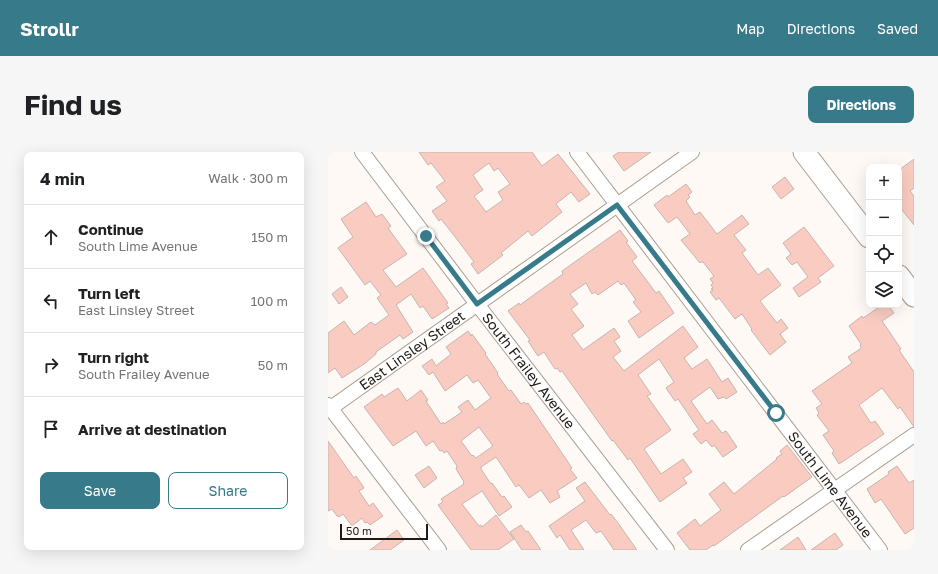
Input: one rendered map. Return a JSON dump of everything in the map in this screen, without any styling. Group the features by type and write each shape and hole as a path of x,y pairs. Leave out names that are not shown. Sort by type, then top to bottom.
{"main road":[{"path":"804,152 868,236"},
{"path":"902,280 914,296"}],"street":[{"name":"South Frailey Avenue","path":"362,152 667,550"},
{"name":"South Lime Avenue","path":"577,152 880,550"},
{"name":"East Linsley Street","path":"329,408 692,152"},
{"path":"329,408 439,550"},
{"path":"748,550 914,436"}],"building":[{"path":"419,152 532,152 542,166 558,154 590,194 579,202 571,192 556,204 562,212 532,236 528,231 501,253 503,255 478,274 471,264 474,262 441,219 439,221 432,211 447,201 436,187 445,181 431,163 428,165","holes":["489,163 494,171 498,168 510,184 498,192 503,200 486,212 474,196 483,190 473,175"]},
{"path":"619,152 651,152 624,171 613,156"},
{"path":"914,159 914,188 910,191 914,196 914,225 902,210 902,168"},
{"path":"785,177 794,189 781,199 772,187"},
{"path":"686,184 692,192 688,195 690,197 686,201 695,215 700,212 717,234 742,215 749,224 734,235 746,250 742,253 758,275 768,268 781,285 760,301 777,323 781,319 788,328 780,334 786,342 770,355 751,330 752,329 742,314 735,319 719,298 716,300 710,292 713,290 711,289 713,288 711,285 713,283 710,279 714,276 703,262 700,263 681,240 690,234 677,217 668,223 654,205 667,195 668,197"},
{"path":"366,202 376,217 382,214 391,226 388,228 407,254 383,270 396,287 423,268 448,303 446,304 449,308 432,319 423,306 420,308 411,294 396,305 413,332 403,339 400,335 376,352 376,354 364,364 342,378 335,368 328,373 328,333 344,321 354,335 371,322 375,325 389,315 377,298 381,295 370,281 365,285 338,248 353,237 341,219"},
{"path":"804,227 834,266 818,278 821,282 799,297 793,288 808,277 797,262 792,265 786,258 791,254 783,243"},
{"path":"620,230 628,241 626,242 637,257 632,261 656,293 659,291 674,313 639,338 628,321 641,312 633,302 636,300 624,283 621,285 618,281 598,295 595,292 592,294 586,283 570,294 578,304 571,309 584,326 572,335 583,350 614,328 620,337 614,341 621,351 613,357 624,371 683,326 698,347 684,358 692,369 707,359 722,382 728,378 737,392 726,399 724,397 718,399 710,387 691,401 707,424 712,420 722,433 726,431 737,447 723,457 714,445 712,447 706,440 701,444 693,434 699,430 678,399 675,401 666,388 674,382 659,359 638,375 651,394 647,396 671,430 644,449 661,474 683,459 692,472 683,478 687,483 660,502 630,458 628,460 613,440 612,441 562,371 560,372 557,368 555,369 544,352 538,356 528,341 530,340 508,311 519,303 520,305 563,274 562,271"},
{"path":"341,287 348,297 339,304 332,294"},
{"path":"878,308 890,308 894,313 882,321 901,349 899,350 914,372 914,427 900,407 898,409 882,388 859,405 871,423 875,421 884,434 839,464 832,453 834,451 823,435 829,431 817,415 819,413 816,408 822,404 812,391 852,363 848,357 860,349 861,344 849,326 862,316 863,318"},
{"path":"468,331 471,336 472,334 486,353 485,354 498,373 497,374 509,391 511,390 521,404 524,402 526,404 528,403 572,468 570,469 577,478 557,491 560,497 550,503 541,490 529,498 519,485 516,487 496,457 481,467 491,484 492,483 502,497 504,496 512,507 499,516 482,491 462,504 479,526 481,525 482,527 496,515 514,539 498,550 471,550 438,505 443,502 441,499 464,484 456,469 457,466 447,451 444,453 442,450 440,451 433,441 426,446 416,431 393,446 364,407 382,394 384,397 398,388 407,401 421,390 428,400 426,401 441,424 443,422 444,424 462,412 458,407 468,400 475,410 491,398 478,380 473,383 467,375 445,391 433,372 429,375 422,366 432,359 436,366 451,354 446,347","holes":["479,427 493,446 476,458 473,455 472,456 461,441"]},
{"path":"328,441 354,478 356,476 364,488 359,491 369,506 373,503 383,516 370,525 367,522 365,523 362,518 352,526 343,514 339,517 332,509 328,511"},
{"path":"787,445 812,477 714,546 713,545 706,550 690,550 677,533 695,519 700,526 721,510 709,494 724,482 734,494 777,459 776,458 782,454 780,451"},
{"path":"429,466 437,478 424,488 415,475"},
{"path":"897,466 909,483 914,480 914,528 905,534 881,499 875,503 867,489 889,474 888,472"},
{"path":"585,482 610,515 611,514 618,523 637,550 614,550 601,531 596,533 586,520 571,530 584,550 570,550 560,535 557,538 549,526 585,501 576,488"},
{"path":"521,525 526,532 528,531 541,550 522,550 510,532"},
{"path":"397,530 404,540 390,550 370,550"},
{"path":"835,533 843,545 836,550 811,550"},
{"path":"798,537 806,550 780,550"}],"route":[{"path":"426,236 477,304 617,205 776,413"}]}
